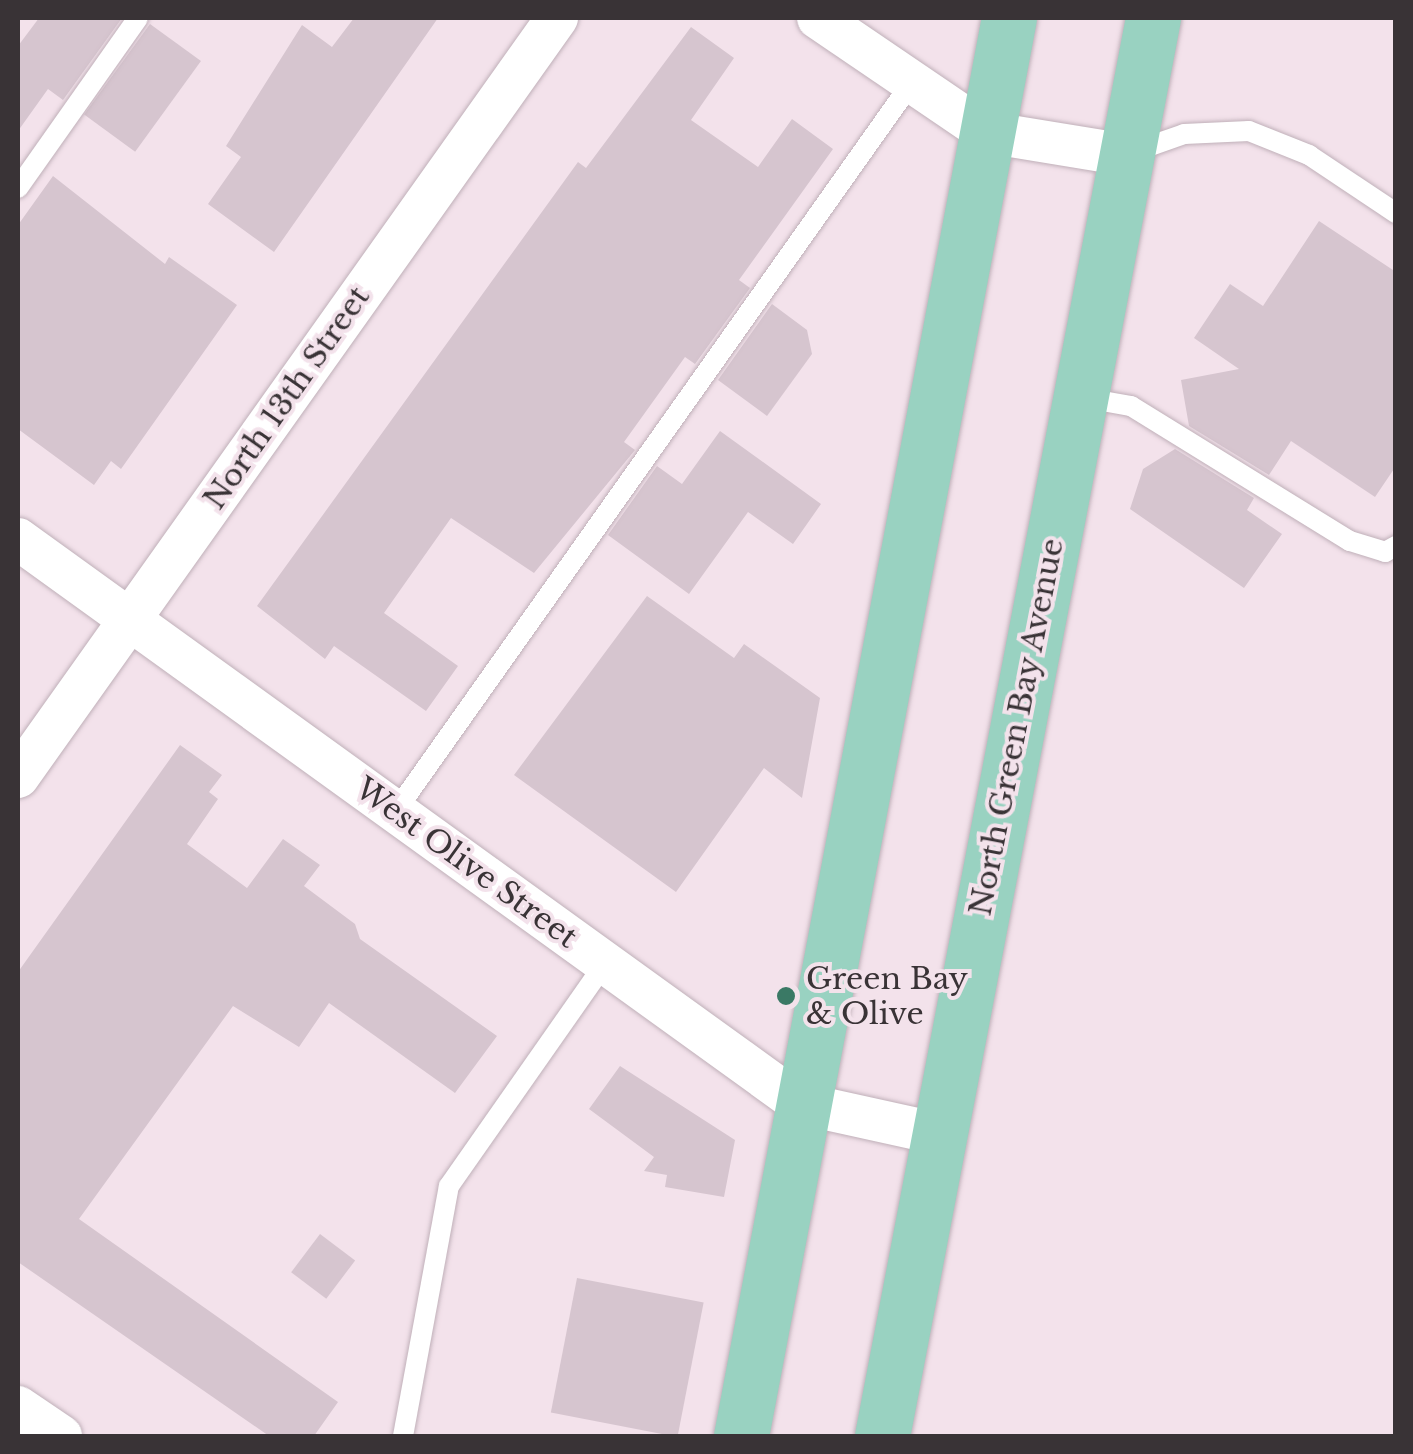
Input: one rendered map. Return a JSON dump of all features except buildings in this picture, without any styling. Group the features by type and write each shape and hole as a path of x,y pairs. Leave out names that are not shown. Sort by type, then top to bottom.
{"main road":[{"path":"740,1436 799,1103 1010,18"},
{"name":"North Green Bay Avenue","path":"882,1436 1153,18"}],"street":[{"name":"North 13th Street","path":"18,778 557,18"},
{"path":"818,18 986,132 1126,155"},
{"name":"West Olive Street","path":"18,539 799,1103 940,1134"},
{"path":"18,1407 61,1436"}],"lane":[{"path":"18,188 138,18"},
{"path":"395,812 912,82"},
{"path":"1126,155 1184,134 1250,131 1310,155 1396,213"},
{"path":"1080,397 1131,406 1350,541 1385,552 1396,546"},
{"path":"403,1436 449,1186 604,963"}],"place":[{"name":"Green Bay & Olive","path":"786,996"}]}
